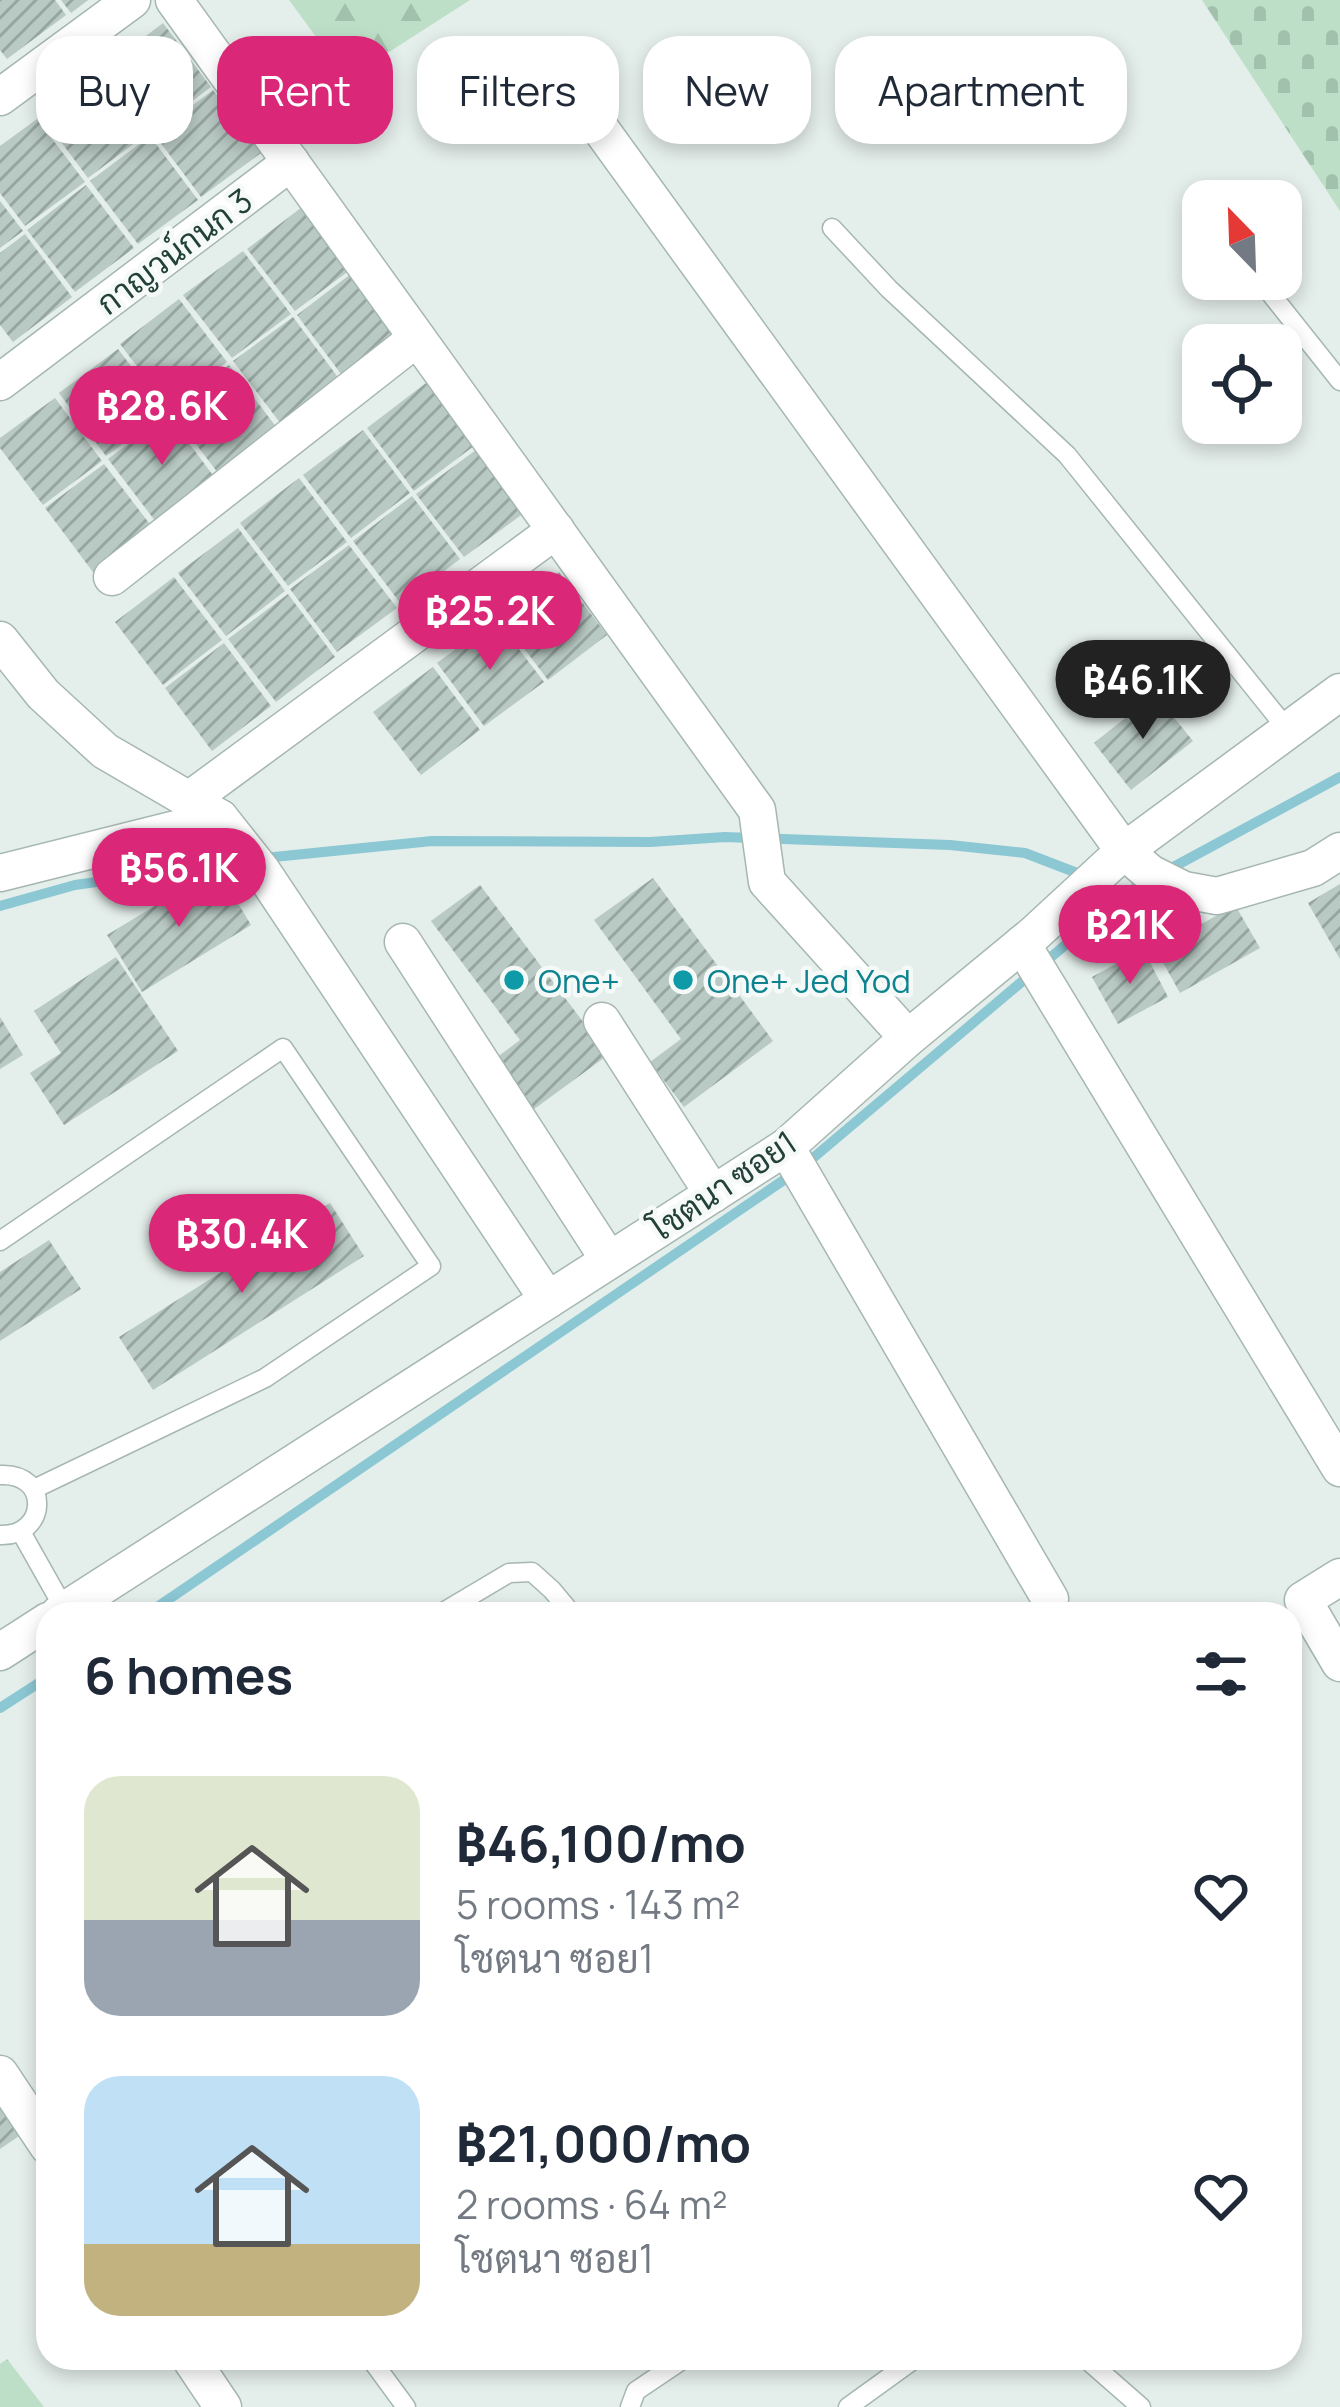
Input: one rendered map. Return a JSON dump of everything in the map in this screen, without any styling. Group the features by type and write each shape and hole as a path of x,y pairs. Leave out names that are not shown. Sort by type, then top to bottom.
{"street":[{"path":"0,97 132,0"},
{"path":"173,0 757,809 767,882 908,1038"},
{"path":"611,144 1124,851 1184,890 1217,896 1313,868 1340,851"},
{"name":"กาญวน์กนก 3","path":"0,382 291,162"},
{"path":"112,577 418,338"},
{"path":"0,873 205,809 556,530"},
{"path":"0,640 43,694 105,752 205,809 262,871 548,1300"},
{"name":"โชตนา ซอย1","path":"77,1602 786,1147 1124,851 1340,692"},
{"path":"403,942 609,1260"},
{"path":"1022,944 1340,1468"},
{"path":"602,1021 713,1193"},
{"path":"786,1147 1050,1599"},
{"path":"1340,1577 1303,1600 1340,1663"},
{"name":"โชตนา ซอย1","path":"0,1652 36,1629"},
{"path":"0,2074 36,2128"},
{"path":"198,2370 223,2407"}],"lane":[{"path":"832,228 889,289 1067,455 1287,729"},
{"path":"1276,300 1340,381"},
{"path":"0,1241 283,1048 431,1266 265,1378 34,1489"},
{"path":"0,1474 19,1476 34,1489 37,1511 21,1532 0,1535"},
{"path":"21,1532 51,1602"},
{"path":"460,1602 509,1573 532,1573 562,1602"},
{"path":"379,2370 406,2407"},
{"path":"630,2407 636,2391 667,2370"},
{"path":"848,2407 899,2370"},
{"path":"1099,2370 1141,2407"}],"green space":[{"path":"289,0 470,0 393,49 393,36 315,36"},
{"path":"1202,0 1340,0 1340,211"},
{"path":"7,2359 44,2407 0,2407 0,2364"}],"building":[{"path":"0,0 55,0 66,15 7,59 0,50"},
{"path":"61,0 88,0 71,13"},
{"path":"163,23 173,36 146,36"},
{"path":"193,63 211,87 193,100"},
{"path":"213,90 217,95 217,144 254,144 261,153 201,197 161,144 193,144 193,105"},
{"path":"36,120 36,144 56,144 85,182 25,226 0,193 0,146"},
{"path":"63,144 133,144 88,178"},
{"path":"139,144 156,144 198,200 138,244 90,181"},
{"path":"86,185 134,248 75,292 27,230"},
{"path":"0,201 23,231 0,248"},
{"path":"306,204 354,267 295,311 247,249"},
{"path":"25,234 72,297 13,342 0,325 0,253"},
{"path":"243,251 291,314 232,358 183,295"},
{"path":"356,270 404,333 344,378 297,315"},
{"path":"179,299 227,362 168,407 120,344"},
{"path":"293,317 340,380 281,424 233,361"},
{"path":"118,349 166,412 106,456 59,393"},
{"path":"229,365 277,428 218,473 170,410"},
{"path":"426,383 474,446 414,491 367,428"},
{"path":"55,398 102,461 43,505 0,448 0,438"},
{"path":"168,415 215,478 156,522 108,459"},
{"path":"363,430 410,493 351,538 303,475"},
{"path":"476,450 524,513 464,557 416,494"},
{"path":"104,464 152,527 93,572 45,508"},
{"path":"299,478 347,542 288,586 240,523"},
{"path":"412,496 460,559 401,604 353,541"},
{"path":"238,528 285,591 226,636 178,573"},
{"path":"349,545 397,608 337,652 290,589"},
{"path":"559,572 607,635 548,680 500,617"},
{"path":"174,577 222,640 163,685 115,622"},
{"path":"288,594 335,657 276,702 228,639"},
{"path":"496,619 544,682 484,726 437,663"},
{"path":"224,643 271,706 212,751 165,688"},
{"path":"433,667 480,730 421,775 373,712"},
{"path":"1155,694 1193,741 1131,790 1094,743"},
{"path":"217,868 251,925 142,992 107,935"},
{"name":"One+ Jed Yod","path":"653,878 773,1041 684,1107 650,1062 681,1039 594,920"},
{"path":"1340,884 1340,959 1308,903"},
{"name":"One+","path":"480,885 608,1055 526,1115 488,1064 520,1040 431,921"},
{"path":"1235,905 1260,948 1180,993 1156,950"},
{"path":"1143,949 1168,997 1118,1024 1092,977"},
{"path":"116,957 178,1051 64,1125 30,1073 61,1053 34,1011"},
{"path":"0,1017 23,1055 0,1069"},
{"path":"330,1203 364,1256 153,1390 119,1337"},
{"path":"49,1240 81,1289 0,1341 0,1272"},
{"path":"0,2102 22,2134 0,2149"}],"waterway":[{"path":"1166,871 1340,777"},
{"path":"264,858 432,841 650,842 725,837 950,845 1025,853 1085,876"},
{"path":"0,906 75,885 245,861"},
{"path":"165,1602 800,1169 1128,892 1150,880"},
{"path":"0,1708 36,1685"}],"place":[{"name":"One+","path":"514,980"},
{"name":"One+ Jed Yod","path":"683,980"}]}
